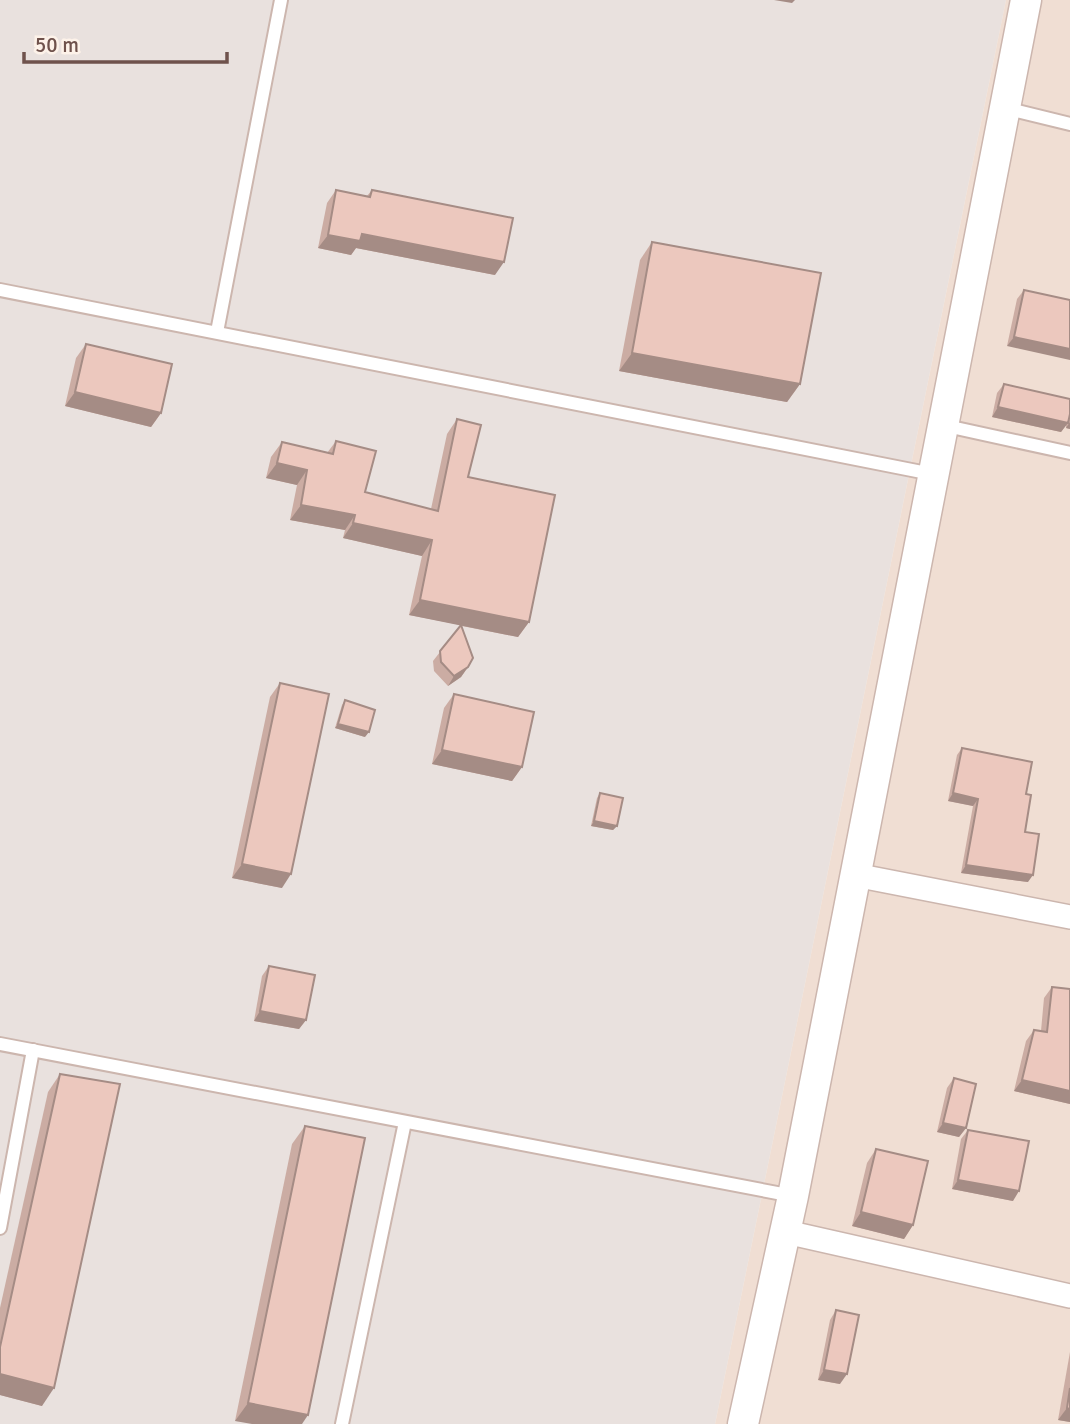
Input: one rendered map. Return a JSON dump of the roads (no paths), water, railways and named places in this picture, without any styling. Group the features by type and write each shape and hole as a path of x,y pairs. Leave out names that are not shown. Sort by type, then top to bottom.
{"street":[{"path":"743,1424 786,1232 1026,0"},
{"path":"855,875 1070,917"},
{"path":"786,1232 1070,1296"}],"lane":[{"path":"216,332 281,0"},
{"path":"1005,108 1070,124"},
{"path":"0,290 932,474"},
{"path":"942,425 1070,453"},
{"path":"0,1044 793,1196"},
{"path":"0,1228 33,1050"},
{"path":"342,1424 405,1122"}]}
